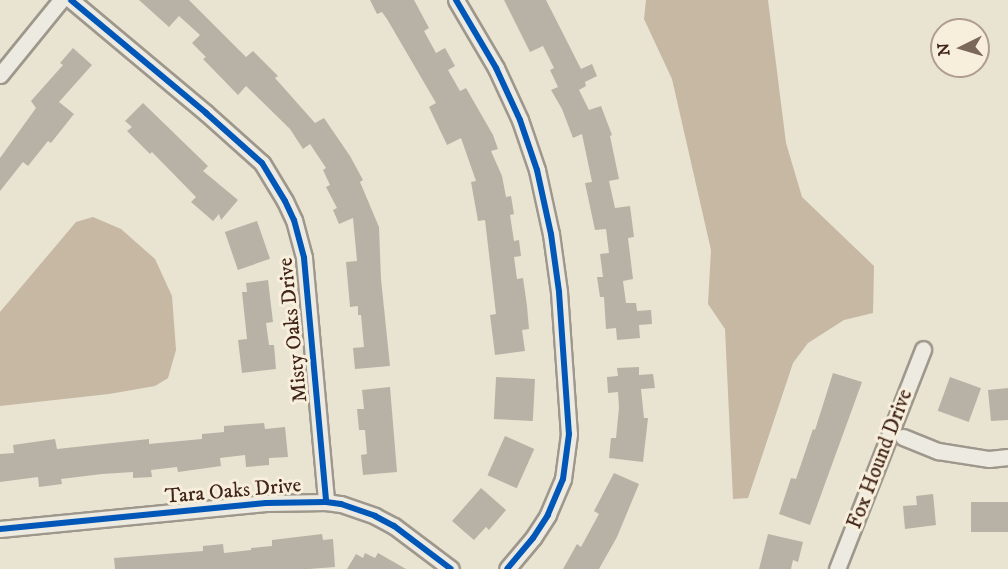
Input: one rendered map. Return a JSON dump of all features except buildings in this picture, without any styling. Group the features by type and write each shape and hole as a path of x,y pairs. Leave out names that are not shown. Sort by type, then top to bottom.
{"street":[{"path":"0,75 61,0"},
{"name":"Misty Oaks Drive","path":"71,0 206,112 262,163 285,201 294,220 304,258 326,502"},
{"path":"456,0 496,68 520,120 537,170 551,234 561,325 569,434 562,479 548,514 533,538 507,569"},
{"name":"Fox Hound Drive","path":"837,569 923,349"},
{"path":"903,437 938,451 989,459 1008,457"},
{"name":"Tara Oaks Drive","path":"0,529 266,503 326,502 341,504 375,516 394,526 451,569"}],"shaded area":[{"path":"646,0 768,0 786,143 802,197 874,266 873,313 844,320 808,343 793,363 748,498 733,499 725,329 708,304 711,250 672,79 644,19"},
{"path":"93,217 121,229 155,259 172,296 176,350 168,378 155,386 109,394 0,406 0,312 76,222"}],"cycle path":[{"path":"71,0 262,163 285,201 294,220 304,258 326,502"},
{"path":"456,0 496,68 520,120 537,170 551,234 559,292 569,434 563,479 548,515 533,538 507,569"},
{"path":"0,529 266,503 326,502 341,504 375,516 394,526 451,569"}]}
